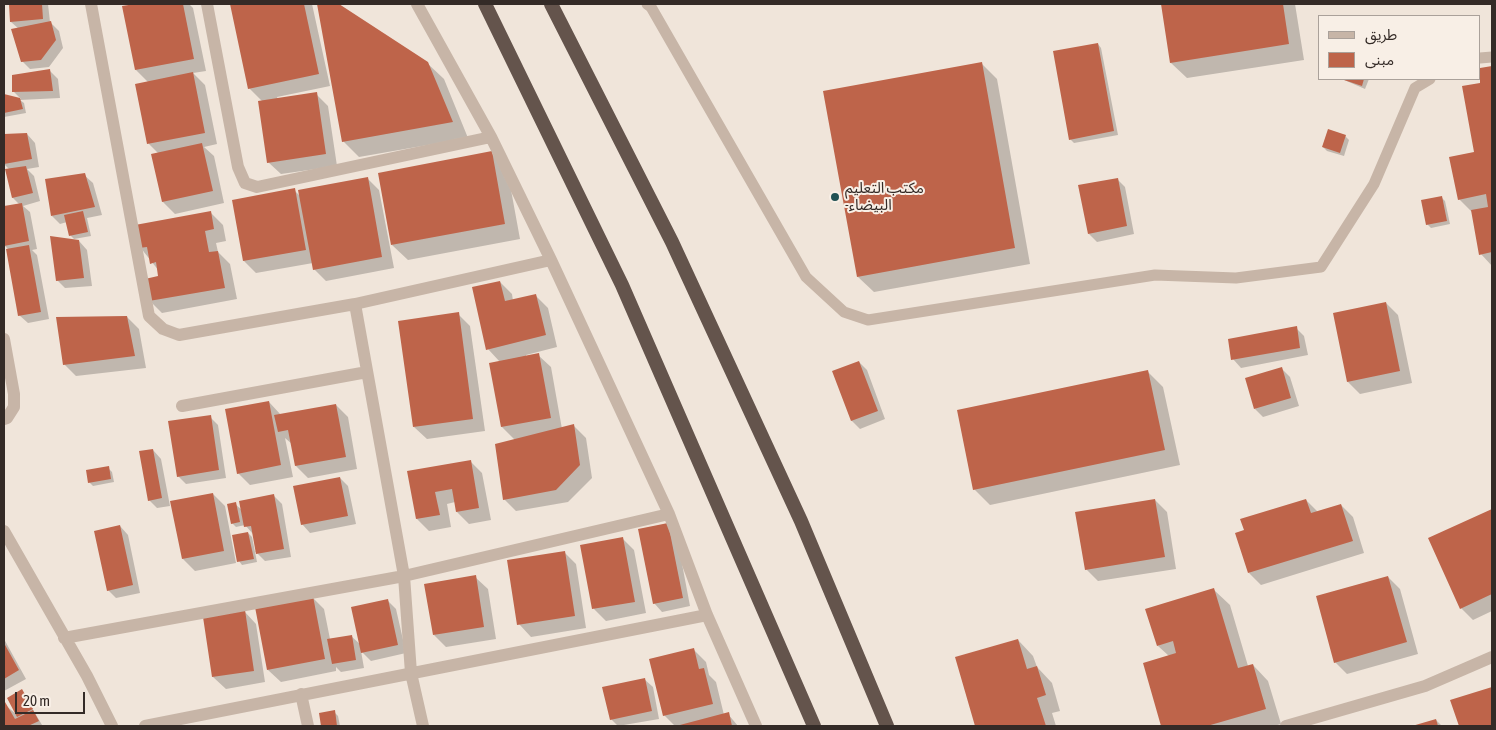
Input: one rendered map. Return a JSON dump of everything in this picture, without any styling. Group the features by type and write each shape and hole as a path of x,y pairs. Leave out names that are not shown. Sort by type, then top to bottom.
{"highway":[{"path":"485,4 622,285 814,726"},
{"path":"551,4 672,242 801,521 887,726"}],"street":[{"path":"91,4 149,316 163,329 178,335 355,304 551,260"},
{"path":"206,4 238,167 245,183 256,187 491,137"},
{"path":"417,4 491,137 551,260 668,514 708,615 756,726"},
{"path":"355,304 404,576 411,673 423,726"},
{"path":"4,339 14,394 14,407 4,419"},
{"path":"182,406 367,372"},
{"path":"64,638 404,576 668,514"},
{"path":"4,531 112,726"},
{"path":"145,726 708,615"},
{"path":"1286,726 1425,686 1492,657"},
{"path":"302,694 308,726"}],"lane":[{"path":"647,4 656,15 806,277 844,312 868,320 1155,275 1236,278 1321,267 1374,184 1415,88 1428,80"}],"building":[{"path":"9,4 42,4 43,19 10,22"},
{"path":"135,4 183,4 194,59 135,70 122,6"},
{"path":"230,4 304,4 319,74 248,89"},
{"path":"317,4 339,4 428,62 453,122 342,142"},
{"path":"1161,4 1283,4 1289,44 1170,63"},
{"path":"51,21 56,40 41,60 21,62 11,29"},
{"path":"1098,43 1114,131 1069,140 1053,51"},
{"path":"982,62 1015,248 857,277 823,91"},
{"path":"1492,66 1492,252 1479,255 1471,210 1488,207 1486,194 1458,200 1449,157 1474,152 1462,86 1480,83 1481,68"},
{"path":"50,69 53,91 12,92 12,75"},
{"path":"193,72 205,133 147,144 135,84"},
{"path":"1344,80 1364,80 1362,86"},
{"path":"317,92 326,154 267,163 258,101"},
{"path":"4,94 20,98 23,109 4,113"},
{"path":"1328,129 1346,135 1340,153 1322,147"},
{"path":"27,133 32,159 4,164 4,134"},
{"path":"202,143 213,191 162,202 151,154"},
{"path":"492,151 505,224 391,245 378,173"},
{"path":"26,166 33,193 12,198 5,169"},
{"path":"85,173 95,207 51,216 45,179"},
{"path":"368,177 382,257 313,270 298,190"},
{"path":"1118,178 1127,226 1088,234 1078,185"},
{"path":"295,188 306,250 243,261 232,200"},
{"path":"1442,196 1447,221 1426,225 1421,200"},
{"path":"22,203 29,241 4,246 4,206"},
{"path":"83,211 88,232 69,236 64,215"},
{"path":"211,211 214,229 205,231 209,252 218,251 225,288 149,301 145,279 158,276 156,262 150,264 147,247 139,248 135,225"},
{"path":"50,236 79,240 84,278 56,281"},
{"path":"29,245 41,312 18,316 6,249"},
{"path":"500,281 505,301 536,294 546,335 486,350 472,287"},
{"path":"1386,302 1400,371 1347,382 1333,313"},
{"path":"459,312 473,419 413,427 398,321"},
{"path":"127,316 135,356 63,365 56,317"},
{"path":"1297,326 1300,348 1231,360 1228,339"},
{"path":"539,353 551,418 501,427 489,363"},
{"path":"859,361 878,411 851,421 832,371"},
{"path":"1282,367 1291,398 1254,409 1245,378"},
{"path":"1148,370 1165,450 973,490 957,410"},
{"path":"269,401 281,465 237,474 225,409"},
{"path":"336,404 346,457 295,466 288,430 278,432 274,415"},
{"path":"211,415 219,470 177,477 168,421"},
{"path":"574,424 580,465 556,490 503,500 495,444"},
{"path":"153,449 162,498 148,501 139,451"},
{"path":"471,460 479,508 456,512 452,489 435,492 440,515 416,519 407,471"},
{"path":"109,466 111,479 88,483 86,470"},
{"path":"340,477 348,516 301,525 293,486"},
{"path":"213,493 224,551 182,559 170,501"},
{"path":"274,494 284,549 256,554 251,526 244,527 239,501"},
{"path":"1155,499 1165,557 1085,570 1075,512"},
{"path":"1306,499 1311,513 1341,504 1353,541 1248,573 1235,533 1244,530 1240,519"},
{"path":"236,502 240,522 231,524 227,504"},
{"path":"1492,509 1492,594 1460,609 1428,538"},
{"path":"668,523 683,598 653,604 638,529"},
{"path":"120,525 133,585 107,591 94,531"},
{"path":"248,532 254,559 237,562 232,535"},
{"path":"623,537 635,602 592,609 580,545"},
{"path":"565,551 575,616 517,625 507,560"},
{"path":"476,575 484,627 433,635 424,584"},
{"path":"1388,576 1407,642 1334,663 1316,596"},
{"path":"1214,588 1238,668 1253,664 1266,709 1207,726 1161,726 1143,663 1176,653 1173,641 1157,646 1145,609"},
{"path":"313,596 325,659 267,670 255,607"},
{"path":"388,599 398,645 361,653 351,607"},
{"path":"245,610 254,671 212,677 203,617"},
{"path":"352,635 356,660 332,664 327,639"},
{"path":"1018,639 1027,669 1037,666 1046,695 1037,698 1046,726 975,726 955,657"},
{"path":"4,643 19,670 4,679"},
{"path":"694,648 699,669 704,668 713,704 663,716 649,659"},
{"path":"645,678 652,711 610,720 602,687"},
{"path":"1492,687 1492,726 1459,726 1450,700"},
{"path":"22,689 33,709 17,717 7,698"},
{"path":"5,702 15,719 33,710 39,721 28,726 4,726"},
{"path":"335,710 337,726 321,726 319,713"},
{"path":"729,712 732,726 676,726"},
{"path":"1436,719 1438,726 1412,726"}],"place":[{"name":"مكتب التعليم -البيضاء","path":"835,197"}]}
